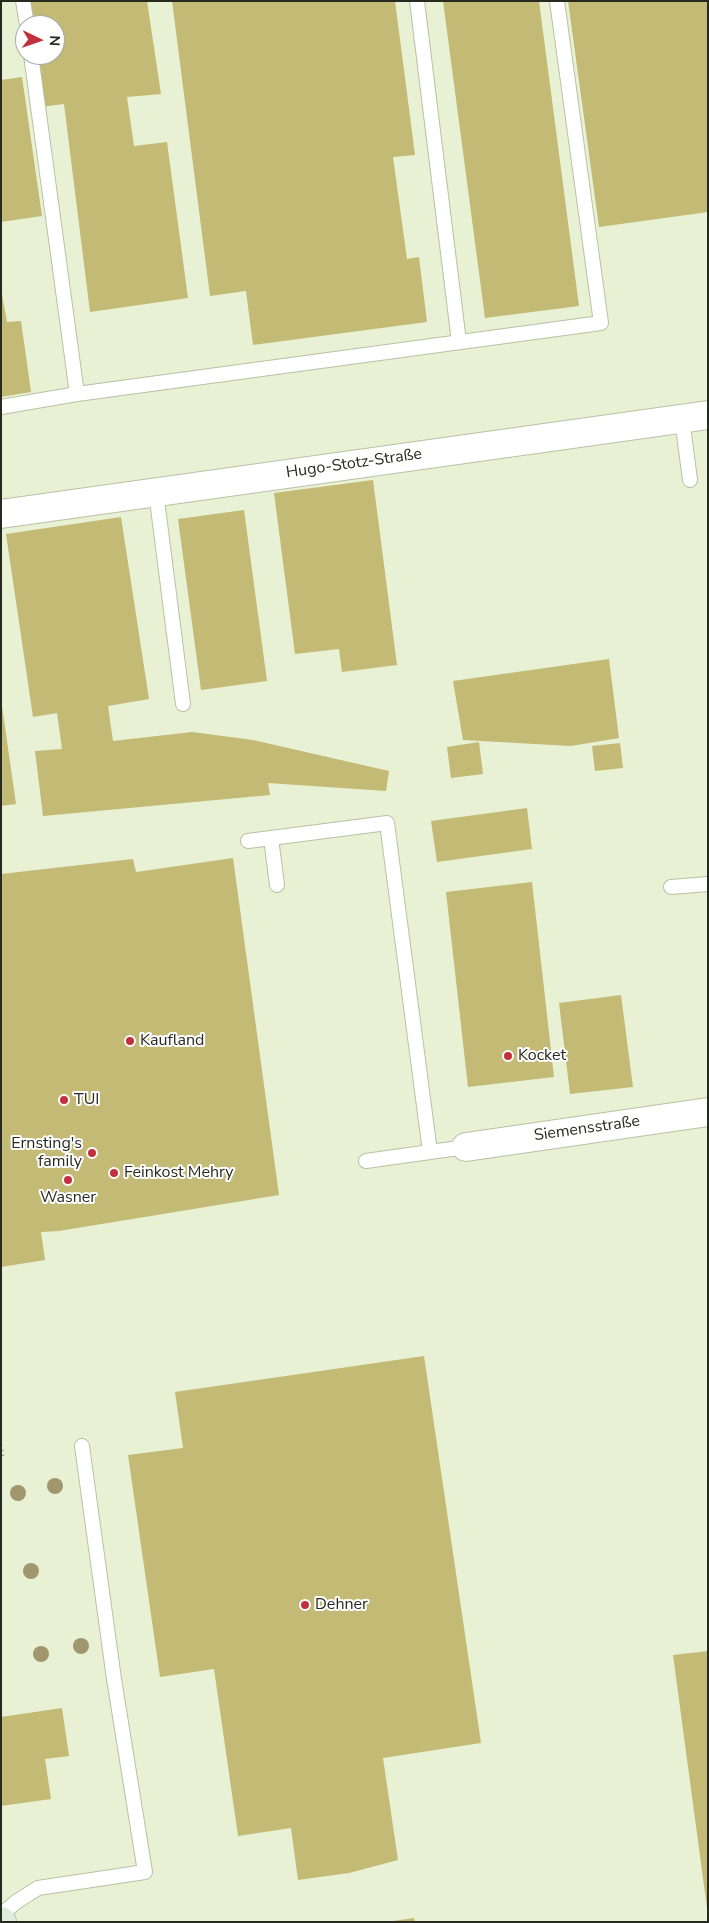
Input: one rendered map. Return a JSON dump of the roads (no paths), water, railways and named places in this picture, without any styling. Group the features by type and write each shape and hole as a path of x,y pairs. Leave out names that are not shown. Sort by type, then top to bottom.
{"street":[{"name":"Hugo-Stotz-Straße","path":"1,514 695,417"},
{"name":"Siemensstraße","path":"466,1147 708,1112"}],"lane":[{"path":"24,1 26,15"},
{"path":"417,1 459,342"},
{"path":"1,407 77,394 601,323 557,1"},
{"path":"32,65 77,394"},
{"path":"690,480 695,417"},
{"path":"156,492 183,704"},
{"path":"248,841 387,823 430,1152"},
{"path":"272,838 277,885"},
{"path":"671,887 708,884"},
{"path":"366,1161 466,1147"},
{"path":"1,1915 16,1902 38,1888 145,1872 114,1678 82,1446"}],"place":[{"name":"Kaufland","path":"130,1041"},
{"name":"Kocket","path":"508,1056"},
{"name":"TUI","path":"64,1100"},
{"name":"Ernsting's family","path":"92,1153"},
{"name":"Feinkost Mehry","path":"114,1173"},
{"name":"Wasner","path":"68,1180"},
{"name":"Dehner","path":"305,1605"}]}
